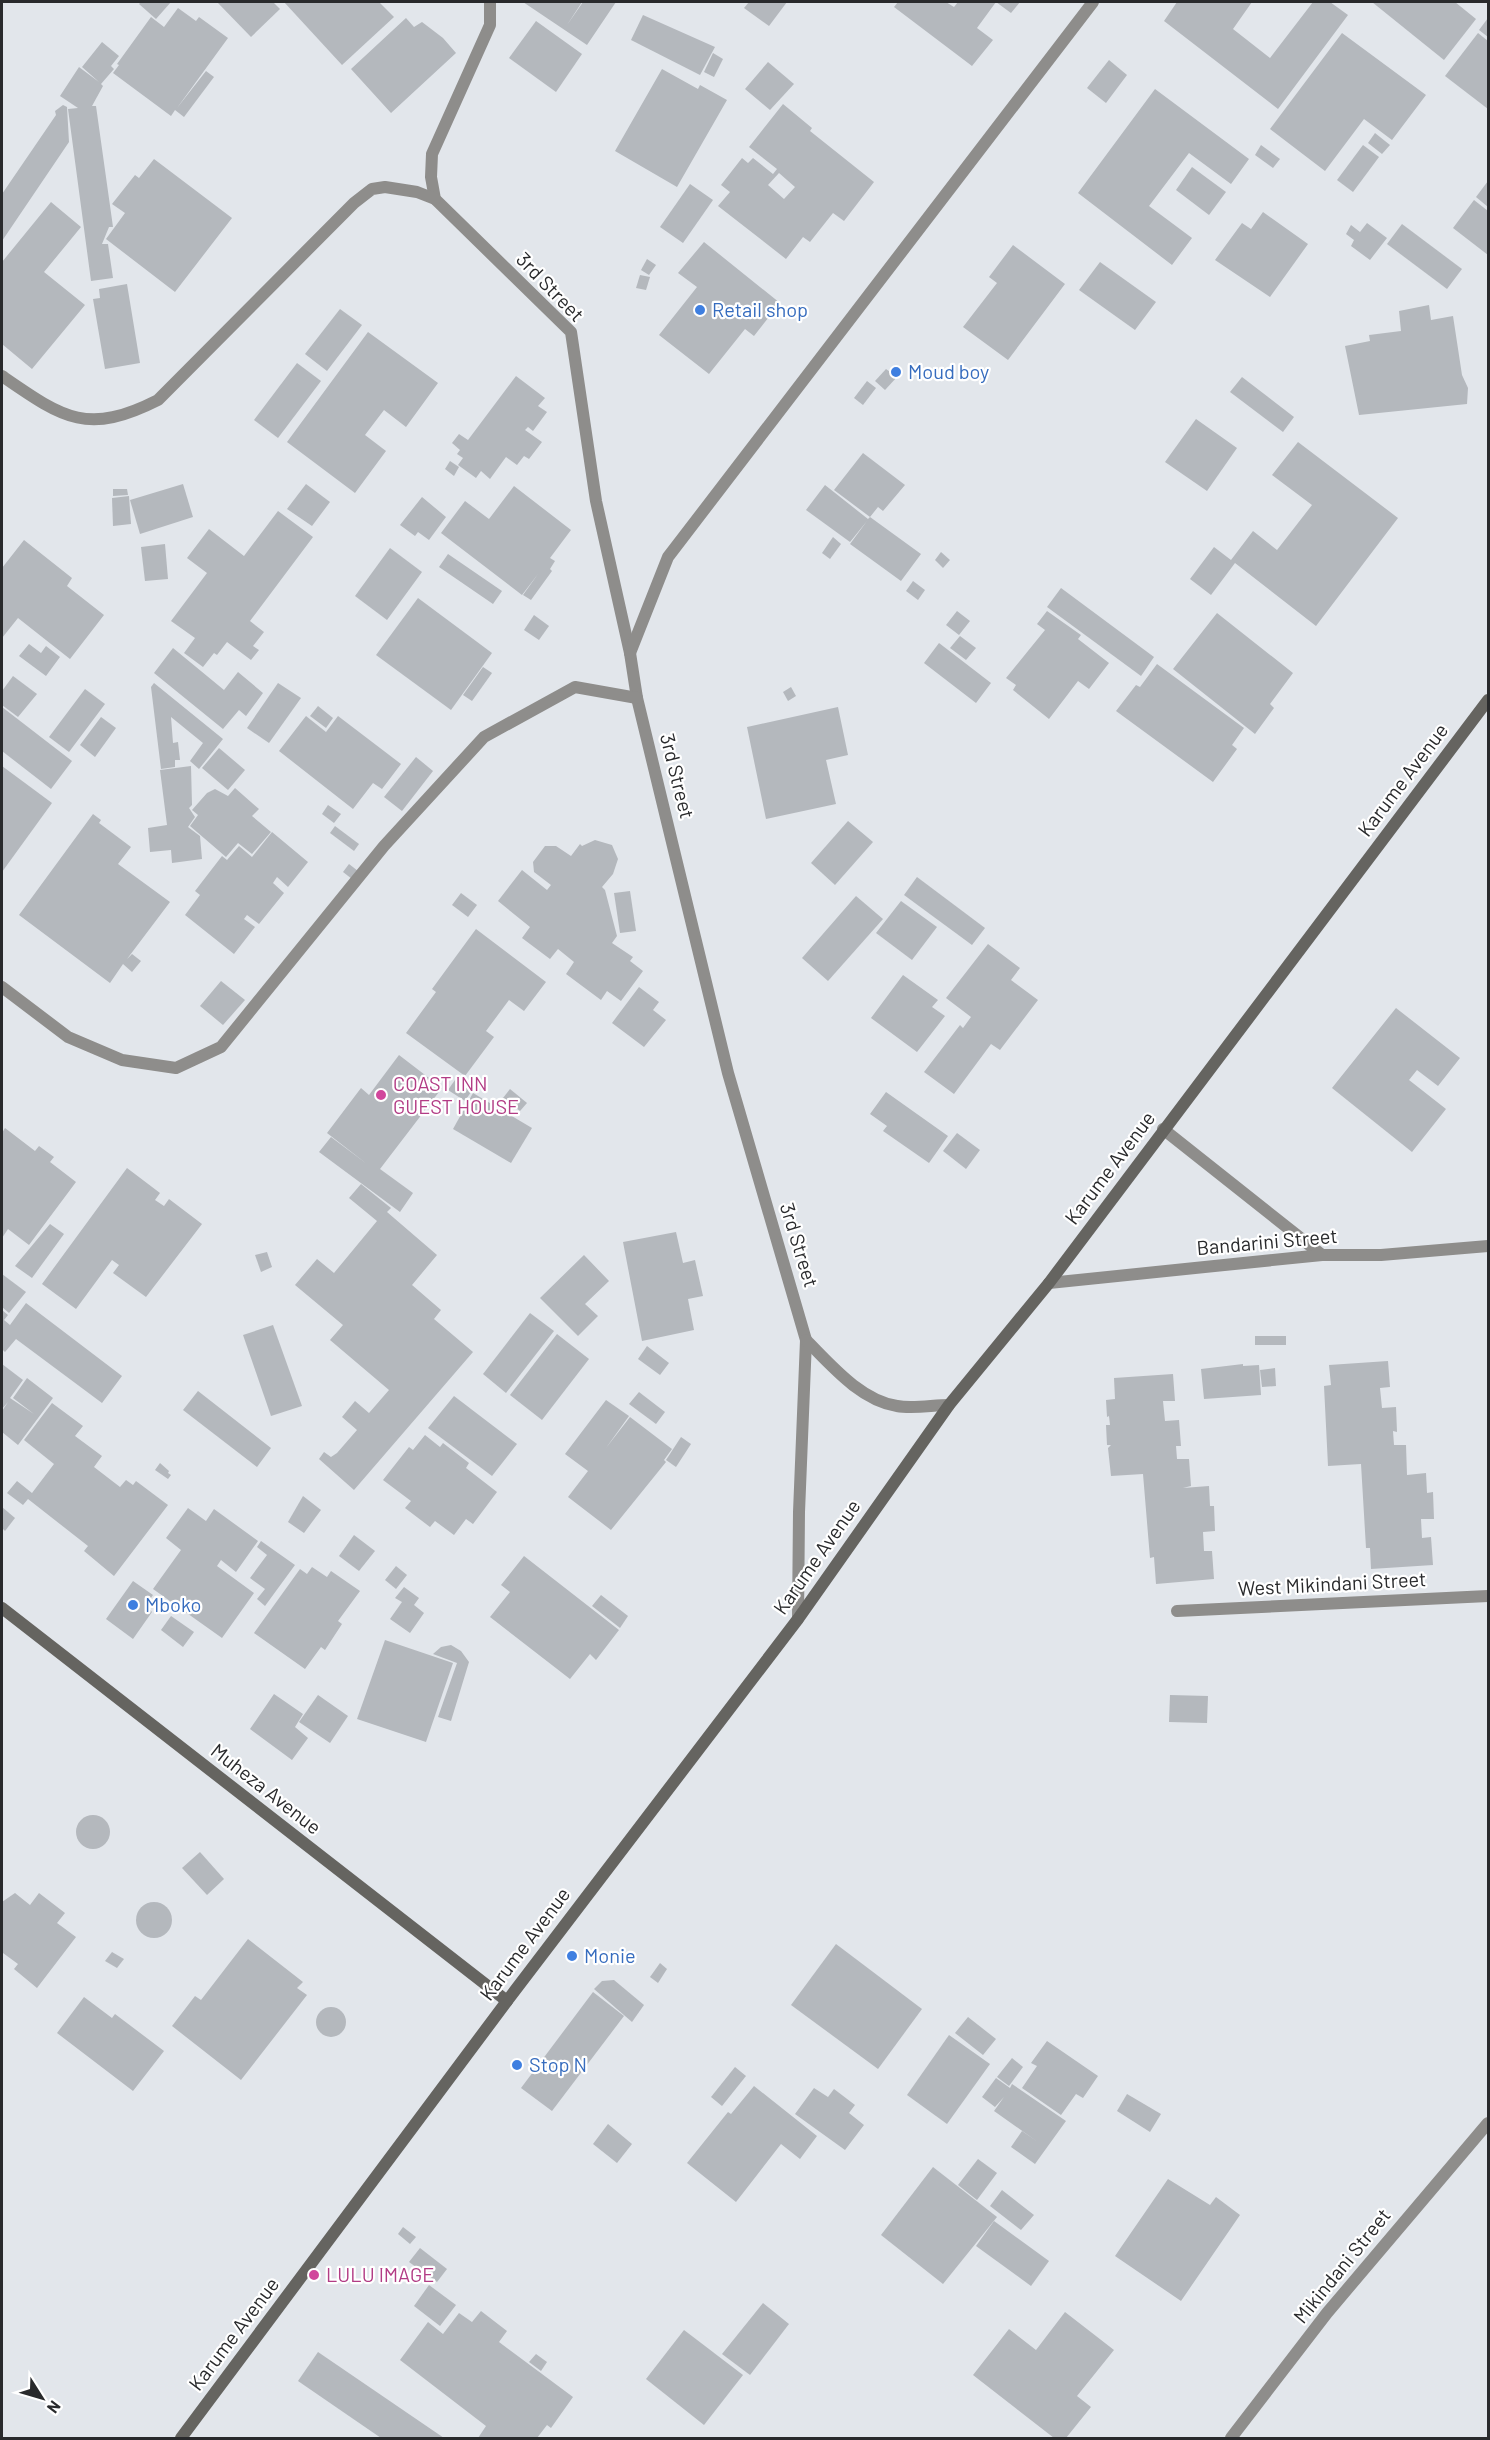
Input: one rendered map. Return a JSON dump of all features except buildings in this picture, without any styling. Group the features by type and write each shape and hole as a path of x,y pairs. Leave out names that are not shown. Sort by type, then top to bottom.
{"main road":[{"name":"Karume Avenue","path":"181,2439 507,2001 798,1619 949,1405 1049,1282 1488,700"},
{"name":"Muheza Avenue","path":"2,1608 507,2001"}],"street":[{"path":"2,376 68,417 103,421 132,413 158,400 354,203 372,189 401,189 435,200 431,177 432,154 490,25 490,2"},
{"path":"630,653 668,557 1093,2"},
{"name":"3rd Street","path":"435,200 571,332 596,501 630,653 637,698 728,1073 806,1340 798,1512 798,1619"},
{"path":"2,987 68,1037 122,1060 176,1068 185,1064 221,1047 384,846 484,737 575,687 637,698"},
{"path":"1163,1129 1322,1255"},
{"name":"Bandarini Street","path":"1049,1282 1322,1255 1381,1255 1488,1246"},
{"path":"806,1340 841,1375 874,1398 897,1406 949,1405"},
{"name":"West Mikindani Street","path":"1177,1611 1488,1596"},
{"name":"Mikindani Street","path":"1232,2439 1327,2313 1488,2123"}],"place":[{"name":"Retail shop","path":"700,310"},
{"name":"Moud boy","path":"896,372"},
{"name":"COAST INN GUEST HOUSE","path":"381,1095"},
{"name":"Mboko","path":"133,1605"},
{"name":"Monie","path":"572,1956"},
{"name":"Stop N","path":"517,2065"},
{"name":"LULU IMAGE","path":"314,2275"}]}
